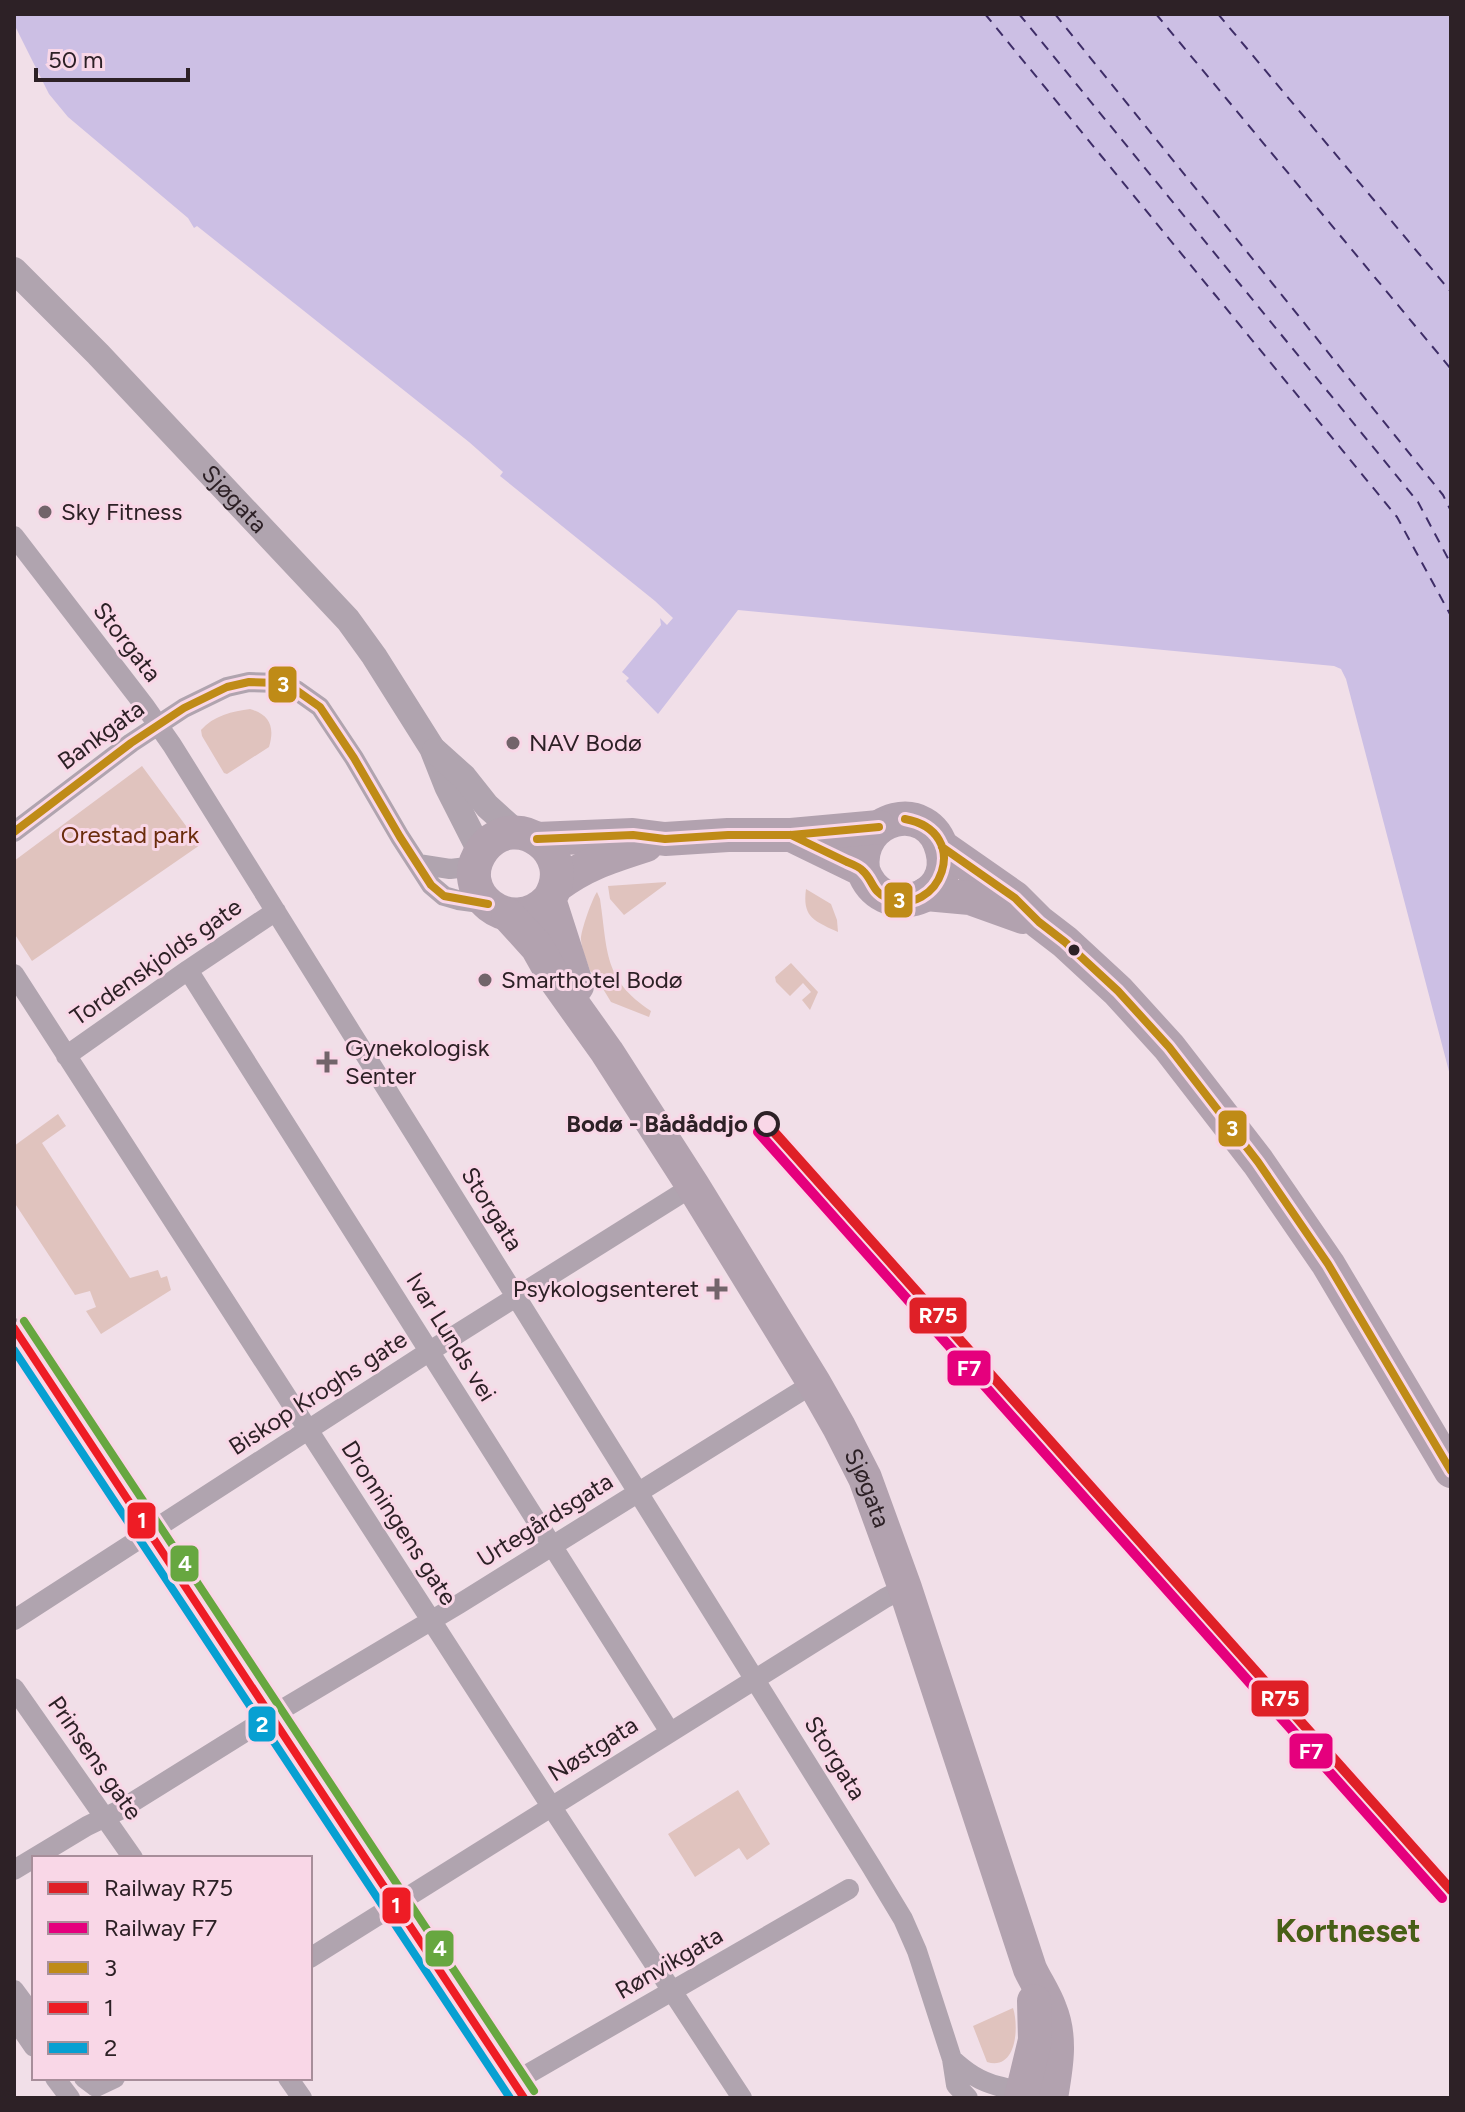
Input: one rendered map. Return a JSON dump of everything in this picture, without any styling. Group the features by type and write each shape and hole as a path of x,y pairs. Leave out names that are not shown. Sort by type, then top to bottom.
{"highway":[{"path":"942,847 944,865 933,889 909,901 887,898 869,884 863,870 863,850 871,833 894,820 915,820 933,832 942,847 1015,898 1118,991 1169,1047 1258,1162 1328,1264 1451,1471"},
{"path":"478,859 492,840 500,836 633,835 665,839 791,835 879,827"},
{"path":"791,835 863,870"},
{"name":"Sjøgata","path":"527,836 550,851 555,859 557,877 552,893 572,973 607,1052"},
{"path":"498,910 526,915 543,906 552,893 580,869 665,839"},
{"name":"Sjøgata","path":"478,859 477,887 537,947 555,979 607,1052 814,1383 865,1478 905,1588 1030,1969 1035,2013 1031,2096"},
{"path":"926,894 970,898 1039,922"}],"street":[{"name":"Sjøgata","path":"14,270 98,354 348,620 432,748 478,859"},
{"name":"Storgata","path":"14,536 158,725 903,1919 917,1951 952,2059 956,2085 968,2098"},
{"name":"Bankgata","path":"14,832 184,708 227,687 249,682 279,683 296,690 320,707 431,885 444,896 498,910"},
{"name":"Sjøgata","path":"432,748 464,777 487,806 527,836"},
{"path":"418,864 450,869 478,859"},
{"name":"Tordenskjolds gate","path":"66,1056 276,911"},
{"name":"Ivar Lunds vei","path":"188,970 670,1732"},
{"name":"Dronningens gate","path":"14,974 742,2098"},
{"name":"Biskop Kroghs gate","path":"14,1620 430,1351 693,1186"},
{"path":"14,1328 21,1352 149,1533 519,2090"},
{"name":"Urtegårdsgata","path":"38,1856 120,1810 431,1621 814,1383"},
{"name":"Nøstgata","path":"312,1957 905,1588"},
{"name":"Prinsens gate","path":"14,1688 132,1856"},
{"name":"Urtegårdsgata","path":"14,1870 32,1860"},
{"name":"Rønvikgata","path":"519,2090 672,1991 849,1889"},
{"path":"14,1990 32,2014"},
{"path":"14,2018 32,2044"},
{"path":"952,2059 978,2079 1031,2096"},
{"path":"56,2080 70,2098"},
{"path":"87,2080 96,2087 111,2080"},
{"path":"289,2080 302,2098"}],"green space":[{"path":"250,709 269,723 269,747 224,773 201,730 224,715"},
{"name":"Orestad park","path":"142,766 200,845 32,961 14,933 14,861"},
{"path":"666,882 624,915 610,899 608,886"},
{"path":"806,889 831,904 838,932 823,925 808,912"},
{"path":"597,892 610,963 624,987 651,1011 649,1017 611,1002 590,971 581,936"},
{"path":"791,963 818,992 810,1010 802,1000 811,992 803,983 790,996 776,982 775,977"},
{"path":"58,1114 66,1126 42,1143 130,1278 158,1270 161,1278 167,1276 171,1290 101,1334 86,1311 96,1307 90,1291 75,1295 14,1202 14,1146"},
{"path":"738,1790 770,1844 747,1860 739,1848 695,1877 668,1834"},
{"path":"1013,2008 1016,2025 1010,2054 997,2063 987,2062 973,2026"}],"shaded area":[{"path":"14,14 1451,14 1451,1079 1341,669 738,610 658,714 626,681 629,678 622,672 661,625 660,618 667,625 673,618 500,476 503,472 469,442 197,226 194,228 188,218 68,117 49,94 14,24"}],"ferry route":[{"path":"985,14 1397,517 1451,616"},
{"path":"1019,14 1418,502 1451,564"},
{"path":"1055,14 1443,495 1451,511"},
{"path":"1156,14 1451,369"},
{"path":"1218,14 1451,292"}],"rail line":[{"name":"R75","path":"767,1124 1451,1890"},
{"name":"F7","path":"758,1132 1442,1898"}],"transit line":[{"name":"3","path":"14,832 131,743 184,708 227,687 249,682 279,683 296,690 320,707 431,885 444,896 488,904"},
{"name":"3","path":"791,835 860,868 875,889 887,898 906,901 922,897 934,886 942,872 944,856 939,840 926,827 905,819"},
{"name":"3","path":"537,839 633,835 665,839 791,835 879,827"},
{"name":"3","path":"942,847 1015,898 1065,942 1118,991 1169,1047 1258,1162 1328,1264 1451,1471"},
{"name":"4","path":"24,1321 534,2091"},
{"name":"1","path":"14,1328 524,2098"},
{"name":"2","path":"14,1350 510,2098"}],"place":[{"name":"Sky Fitness","path":"45,512"},
{"name":"NAV Bodø","path":"513,743"},
{"name":"Smarthotel Bodø","path":"485,980"},
{"name":"Gynekologisk Senter","path":"327,1062"},
{"name":"Bodø - Bådåddjo","path":"767,1124"},
{"name":"Psykologsenteret","path":"717,1289"}],"district":[{"name":"Kortneset","path":"1348,1931"}]}
